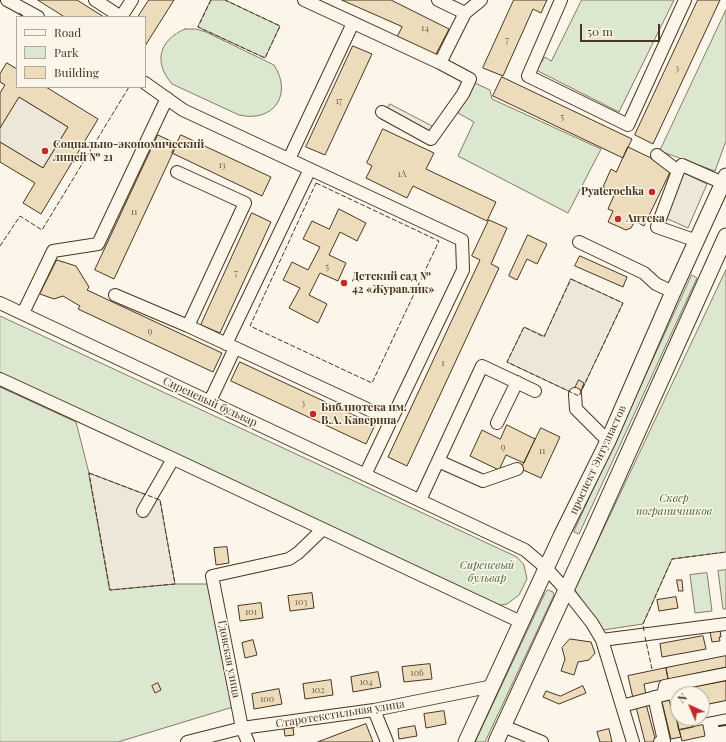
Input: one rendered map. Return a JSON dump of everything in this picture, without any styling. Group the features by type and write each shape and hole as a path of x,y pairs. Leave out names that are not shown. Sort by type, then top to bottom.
{"main road":[{"name":"проспект Энтузиастов","path":"466,742 561,536 608,441 724,180"},
{"path":"496,742 726,236"}],"street":[{"path":"7,0 36,16"},
{"path":"95,0 119,16"},
{"path":"122,16 132,0"},
{"path":"304,0 440,63 470,79 463,94 431,139 382,112"},
{"path":"438,0 465,13"},
{"path":"440,63 465,13 482,0"},
{"path":"561,0 528,76 628,124 685,0"},
{"path":"289,159 353,23"},
{"path":"146,85 183,110 462,240 463,270 365,475"},
{"path":"23,313 53,251 98,244 167,98"},
{"path":"657,155 678,171"},
{"path":"697,241 657,227 678,171 682,165 724,180"},
{"path":"210,401 231,346 310,168"},
{"path":"178,172 245,203 188,326"},
{"path":"578,242 644,273 656,284 673,292"},
{"path":"115,294 188,326 391,420"},
{"name":"Сиреневый бульвар","path":"0,303 524,550 546,568 566,590 592,623 602,640 633,742"},
{"path":"420,500 482,366 534,391"},
{"path":"0,379 323,528 521,622"},
{"path":"497,423 517,382"},
{"path":"575,394 576,409 608,441"},
{"path":"142,511 173,459"},
{"path":"438,461 483,481 517,469"},
{"name":"Гдовская улица","path":"248,742 242,728 212,576 289,559 298,553 323,528"},
{"path":"602,640 726,624"},
{"path":"666,740 659,696 665,686 726,674"},
{"name":"Старотекстильная улица","path":"187,742 242,728 374,710 493,686"},
{"path":"622,706 670,693"},
{"path":"710,710 726,707"},
{"path":"374,710 387,742"},
{"path":"503,726 542,742"}],"green space":[{"path":"211,0 225,0 280,26 265,58 198,27"},
{"path":"582,0 674,0 619,112 536,70 545,57 551,61"},
{"path":"726,10 726,141 715,171 660,151"},
{"path":"185,29 196,29 206,32 274,65 279,76 281,86 281,96 277,104 262,115 239,115 172,84 162,68 162,52 164,45 169,39"},
{"path":"475,83 490,90 492,99 601,149 568,213 458,156 474,122 458,113"},
{"name":"Сквер пограничников","path":"726,270 726,552 672,559 643,624 603,630 575,590"},
{"path":"692,275 697,278 579,534 574,532"},
{"name":"Сиреневый бульвар","path":"0,316 517,557 524,565 527,579 519,595 507,604 494,606 0,373"},
{"path":"0,387 76,422 89,473 110,589 175,584 208,584 233,707 118,742 0,742"},
{"path":"726,570 726,609 723,609 718,571"},
{"path":"707,573 712,611 695,613 690,575"},
{"path":"548,590 553,592 554,595 485,742 475,742 545,593"}],"shaded area":[{"path":"19,97 68,127 43,168 0,142 0,128"},
{"path":"390,104 434,127 431,133 386,111"},
{"path":"682,172 707,184 688,228 661,216"},
{"path":"571,279 623,303 579,396 507,362 524,327 544,336"},
{"path":"89,473 160,500 175,584 110,590"}],"building":[{"path":"38,0 77,0 102,16 63,16"},
{"path":"149,0 174,0 146,44 146,16 139,16"},
{"path":"342,0 391,0 449,29 435,56 397,37 402,27"},
{"path":"514,0 547,0 541,13 533,9 503,76 483,68"},
{"path":"698,0 720,0 653,144 635,135"},
{"path":"353,46 372,54 325,155 306,147"},
{"path":"7,63 16,68 16,88 48,88 98,119 41,214 23,203 35,183 0,162 0,142 43,168 68,127 19,97 0,128 0,93 5,85 0,82 0,74"},
{"path":"502,77 632,139 623,158 493,96"},
{"path":"383,129 434,153 426,169 496,202 487,221 413,186 407,198 366,178 372,166 367,163"},
{"path":"158,135 177,144 114,279 95,270"},
{"path":"181,135 271,177 262,196 172,153"},
{"path":"628,147 672,168 644,226 635,221 631,228 626,230 608,222 613,211 608,209 615,193 603,187 611,169 616,172"},
{"path":"339,209 366,223 357,241 340,232 329,255 346,263 338,281 320,273 309,295 327,304 318,323 289,308 300,288 283,280 292,262 308,270 320,247 303,239 312,221 329,229"},
{"path":"252,213 271,222 220,333 201,325"},
{"path":"489,220 507,228 491,264 499,268 407,466 388,457 480,260 472,256"},
{"path":"528,235 547,244 537,264 527,259 517,280 509,276"},
{"path":"580,256 627,277 623,287 575,266"},
{"path":"57,260 76,266 89,287 87,290 222,353 213,372 78,309 80,306 63,296 54,299 40,294"},
{"path":"240,362 375,425 366,444 231,381"},
{"path":"579,380 584,383 580,393 574,390"},
{"path":"507,425 535,439 524,463 506,455 499,470 470,456 482,430 500,439"},
{"path":"541,428 560,437 541,478 521,469"},
{"path":"227,547 229,563 216,565 214,548"},
{"path":"677,580 682,580 683,591 679,591"},
{"path":"312,593 314,608 290,611 288,596"},
{"path":"676,597 678,608 659,611 657,600"},
{"path":"261,603 263,618 240,621 238,606"},
{"path":"720,630 720,641 712,642 710,632"},
{"path":"703,636 706,649 662,657 660,644"},
{"path":"570,639 591,642 595,653 589,660 578,662 574,675 561,671 565,659 562,648"},
{"path":"253,640 257,655 245,658 242,643"},
{"path":"726,656 726,667 668,679 666,668"},
{"path":"430,664 432,679 404,682 402,667"},
{"path":"666,668 668,679 644,684 646,695 633,698 628,676"},
{"path":"378,672 381,687 353,692 351,677"},
{"path":"331,680 333,695 305,699 303,684"},
{"path":"726,681 726,701 710,704 710,686 700,686"},
{"path":"158,683 161,690 155,693 152,686"},
{"path":"583,686 586,693 559,704 543,697 546,691 560,696"},
{"path":"279,689 282,704 254,709 252,694"},
{"path":"670,700 670,726 678,726 681,737 671,739 662,702"},
{"path":"646,704 656,742 645,742 636,707"},
{"path":"444,711 446,724 426,728 424,714"},
{"path":"366,724 373,742 318,742"},
{"path":"415,726 417,736 399,739 398,729"},
{"path":"678,726 693,726 693,727 679,730"},
{"path":"703,726 705,736 682,741 679,730"},
{"path":"293,728 294,735 285,736 284,729"},
{"path":"609,729 612,742 600,742 597,732"}],"fence":[{"path":"211,0 198,27 265,58 280,26 225,0"},
{"path":"19,13 24,16"},
{"path":"0,246 20,216 42,230 128,88"},
{"path":"316,183 439,241 372,383 250,326 316,183"},
{"path":"571,279 623,303 579,396 507,362 524,327 544,337 571,279"},
{"path":"89,473 160,500 175,584 110,590 89,473"},
{"path":"644,631 643,624 672,559 726,552"},
{"path":"645,637 652,669"}],"wall":[{"path":"719,726 726,725"}],"place":[{"name":"Социально-экономический лицей № 21","path":"45,151"},
{"name":"Pyaterochka","path":"652,192"},
{"name":"Аптека","path":"618,219"},
{"name":"Детский сад № 42 «Журавлик»","path":"344,283"},
{"name":"Библиотека им. В.А. Каверина","path":"313,414"}]}
